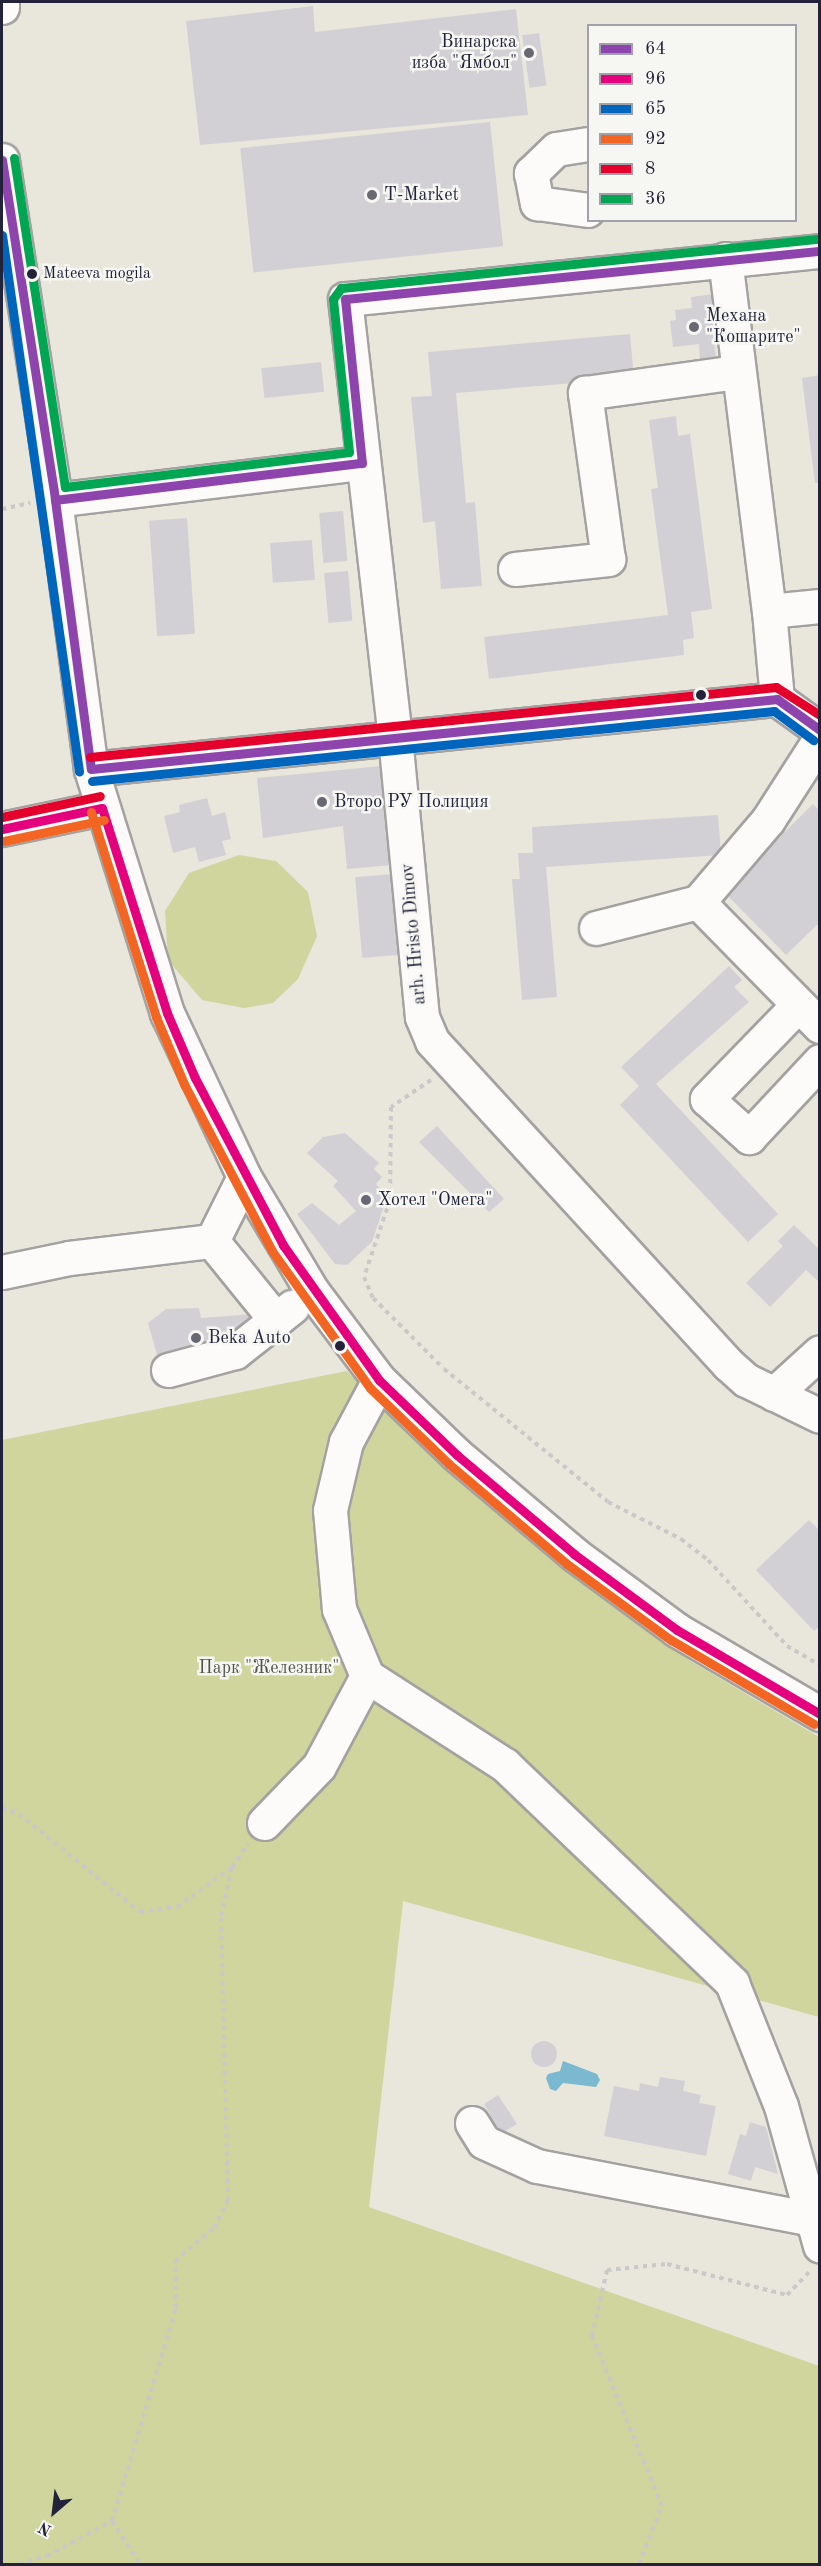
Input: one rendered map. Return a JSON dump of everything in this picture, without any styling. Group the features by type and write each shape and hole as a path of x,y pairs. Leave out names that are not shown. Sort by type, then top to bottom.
{"street":[{"path":"2,2 2,7"},
{"path":"587,144 556,149 531,173 537,203 587,210"},
{"path":"2,160 55,500 91,769 167,1013 244,1177 312,1291 379,1380 457,1455 600,1574 677,1630 819,1714"},
{"path":"777,699 769,611 736,372 725,259 819,251"},
{"name":"arh. Hristo Dimov","path":"725,259 345,299 395,737 422,1017 432,1041 452,1066 728,1364 746,1380 819,1416"},
{"path":"514,569 608,559 585,393 736,372"},
{"path":"55,500 362,463"},
{"path":"769,611 819,606"},
{"path":"91,769 777,699 819,730"},
{"path":"596,928 698,902 768,820 819,739"},
{"path":"2,829 102,808"},
{"path":"698,902 809,1016 707,1099 750,1137 819,1061"},
{"path":"212,1241 244,1177"},
{"path":"2,1272 69,1258 212,1241"},
{"path":"212,1241 276,1320"},
{"path":"168,1370 235,1352 312,1291"},
{"path":"774,1394 819,1352"},
{"path":"379,1380 346,1442 330,1510 339,1609 367,1676 505,1764 732,1983 781,2106 816,2232 537,2166 484,2142 472,2122"},
{"path":"264,1823 319,1766 367,1676"}],"path":[{"path":"452,1066 391,1107 390,1200 364,1277 373,1298 444,1369 608,1502 681,1539 708,1560 787,1646 819,1665"},
{"path":"2,1808 19,1814 140,1912 177,1907 232,1867 264,1823"},
{"path":"19,2565 47,2556 112,2521 176,2308 175,2261 214,2228 228,2201 221,1916 232,1867"},
{"path":"639,2565 662,2506 592,2336 607,2270 667,2264 787,2295 819,2260"},
{"path":"112,2521 140,2565"}],"green space":[{"path":"239,855 276,861 308,892 317,936 298,979 273,1003 244,1008 202,1000 168,960 165,911 189,873"},
{"name":"Парк \"Железник\"","path":"347,1371 386,1413 515,1528 689,1660 819,1737 819,2017 403,1901 369,2207 819,2366 819,2564 2,2564 2,1440"}],"water":[{"path":"563,2061 597,2074 600,2080 596,2087 563,2083 556,2091 550,2089 546,2078 548,2074 560,2071"}],"building":[{"path":"313,6 315,32 516,9 528,115 200,145 186,21"},
{"path":"539,33 546,85 530,88 522,35"},
{"name":"T-Market","path":"490,122 503,246 253,273 240,148"},
{"name":"Механа \"Кошарите\"","path":"714,294 719,332 713,333 716,359 700,361 699,344 673,347 670,321 676,320 675,310 692,308 691,297"},
{"path":"630,334 634,378 456,393 466,503 475,502 482,586 441,589 435,521 423,523 411,397 432,396 428,352"},
{"path":"321,362 324,392 264,398 261,368"},
{"path":"820,375 820,483 815,483 802,378"},
{"path":"676,416 678,436 690,434 712,609 691,612 694,638 683,640 684,655 489,679 484,637 668,615 651,489 658,488 649,420"},
{"path":"343,511 347,561 323,563 319,513"},
{"path":"187,518 195,634 157,636 149,521"},
{"path":"312,540 315,580 273,583 270,543"},
{"path":"348,571 352,621 328,623 324,573"},
{"name":"Второ РУ Полиция","path":"382,766 392,865 347,869 343,826 263,838 257,778"},
{"path":"207,798 212,816 225,812 231,839 222,841 226,855 199,862 195,847 173,853 164,816 180,812 179,805"},
{"path":"813,804 820,811 820,922 786,955 724,892"},
{"path":"718,815 721,855 546,867 557,997 522,1000 512,879 520,879 518,853 533,853 532,827"},
{"path":"393,874 400,955 362,958 355,877"},
{"path":"729,966 742,980 734,987 749,1002 656,1084 778,1214 748,1242 620,1105 639,1086 621,1067"},
{"path":"437,1126 504,1199 489,1212 419,1142"},
{"name":"Хотел \"Омега\"","path":"345,1133 379,1163 374,1169 382,1177 376,1184 387,1197 372,1242 347,1265 335,1264 297,1214 312,1203 339,1225 356,1211 333,1186 338,1181 307,1153 323,1137"},
{"path":"794,1225 820,1250 820,1283 806,1270 770,1307 746,1283 783,1246 778,1241"},
{"name":"Beka Auto","path":"199,1308 201,1318 254,1314 246,1333 159,1362 148,1323 166,1309"},
{"path":"809,1520 820,1531 820,1626 814,1631 756,1570"},
{"path":"544,2041 553,2045 557,2054 553,2063 544,2067 535,2063 531,2054 535,2045"},
{"path":"660,2077 685,2081 683,2091 701,2095 699,2103 716,2106 706,2156 604,2136 614,2086 639,2091 640,2083 658,2087"},
{"path":"498,2095 517,2124 502,2133 497,2126 492,2129 485,2117 490,2114 484,2104"},
{"path":"750,2122 766,2127 778,2174 755,2167 751,2181 728,2174 740,2134 746,2136"}],"transit line":[{"name":"36","path":"14,158 65,487 349,452 333,299 341,288 819,239"},
{"name":"64","path":"2,160 55,500 91,769"},
{"name":"65","path":"2,235 79,771"},
{"name":"64","path":"345,299 820,251"},
{"name":"64","path":"345,299 362,463"},
{"name":"64","path":"55,500 362,463"},
{"name":"8","path":"90,757 776,687 820,715"},
{"name":"64","path":"91,769 777,699 820,730"},
{"name":"65","path":"92,781 774,711 813,740"},
{"name":"8","path":"2,817 100,796"},
{"name":"96","path":"102,808 167,1013 195,1078 283,1245 379,1380 457,1455 574,1554 677,1630 820,1714"},
{"name":"96","path":"2,829 102,808"},
{"name":"92","path":"91,812 156,1017 184,1084 272,1251 370,1388 449,1464 567,1564 671,1640 814,1724"},
{"name":"92","path":"4,841 104,820"}],"place":[{"name":"Винарска изба \"Ямбол\"","path":"529,53"},
{"name":"T-Market","path":"372,195"},
{"name":"Mateeva mogila","path":"32,274"},
{"name":"Механа \"Кошарите\"","path":"694,327"},
{"name":"Второ РУ Полиция","path":"322,802"},
{"name":"Хотел \"Омега\"","path":"366,1200"},
{"name":"Beka Auto","path":"196,1338"}]}
